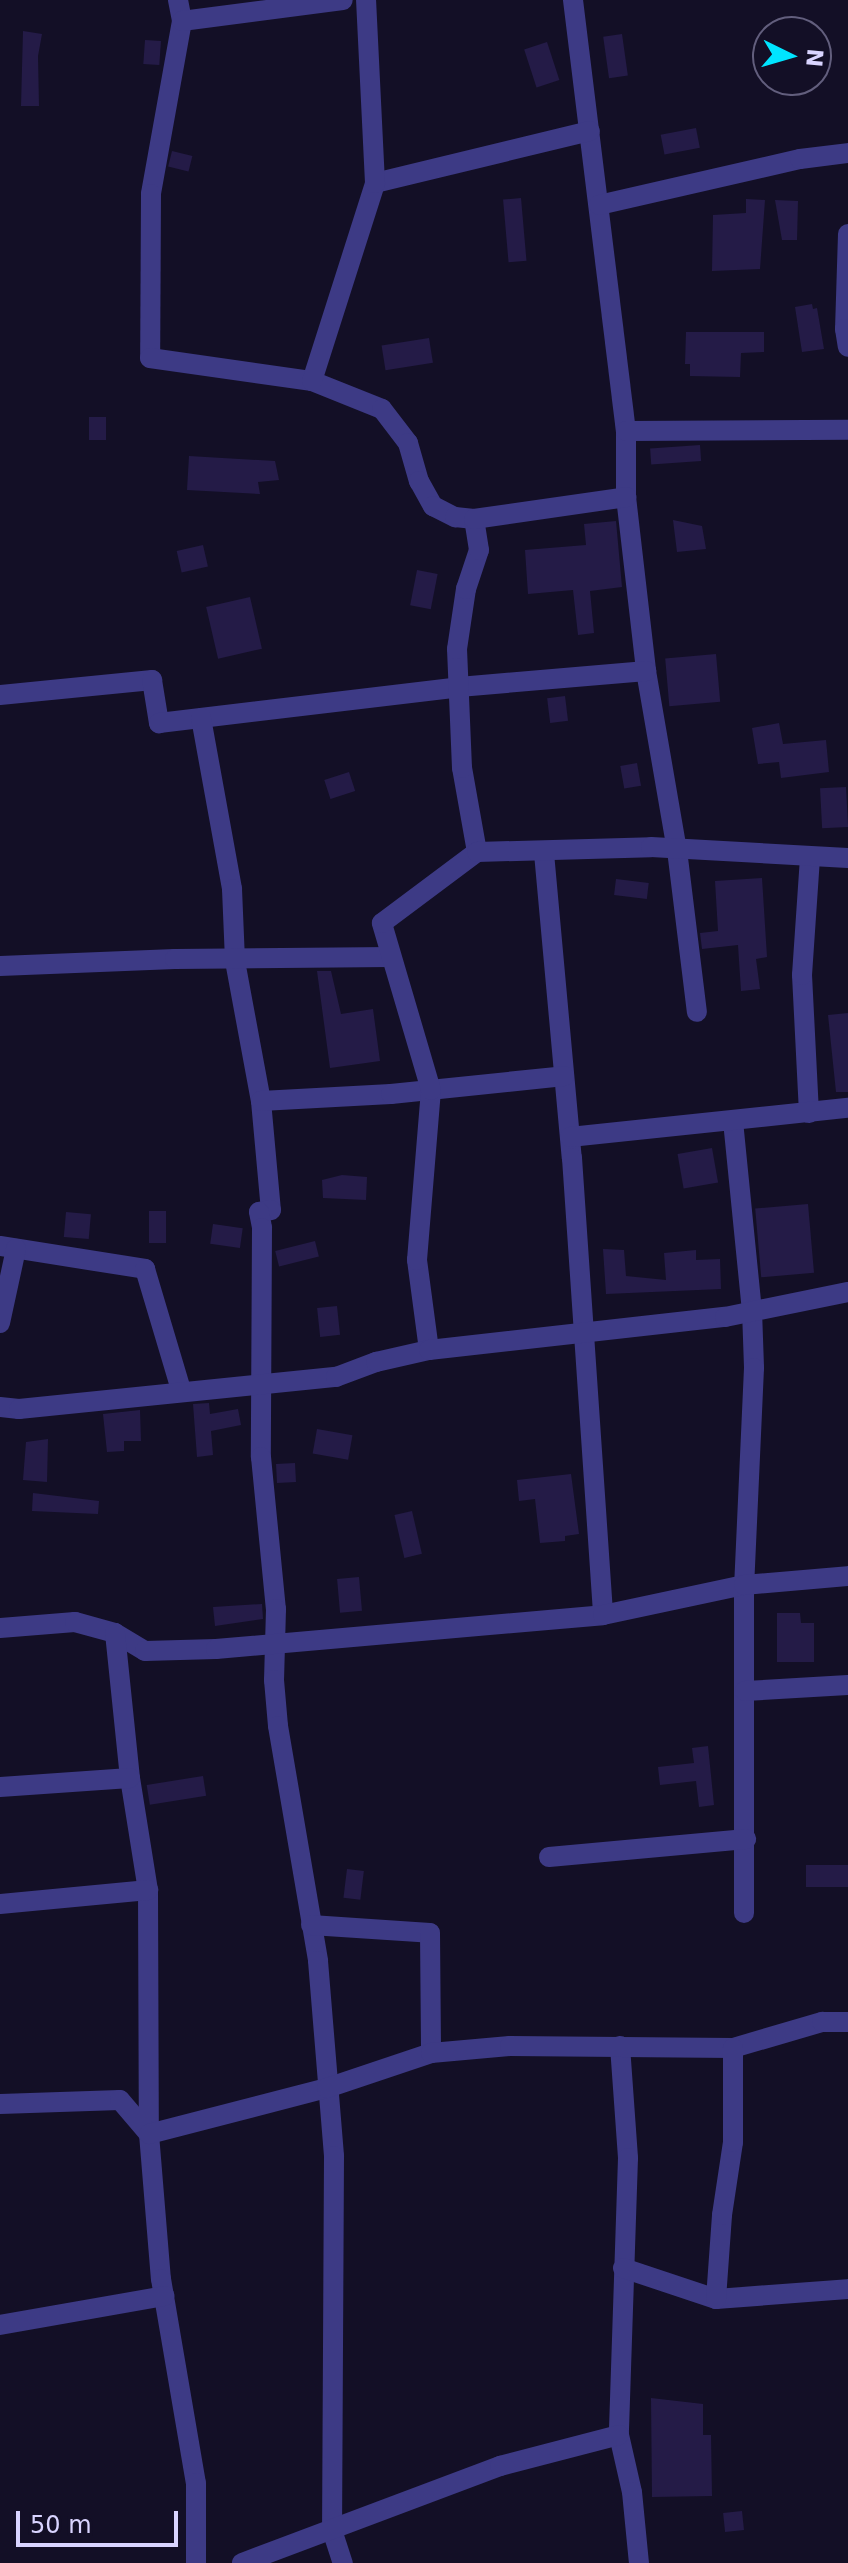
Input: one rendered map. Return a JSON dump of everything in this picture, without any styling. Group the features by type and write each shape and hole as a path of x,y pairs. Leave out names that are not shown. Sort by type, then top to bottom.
{"street":[{"path":"178,0 182,21 151,194 150,358 312,381 382,409 408,443 419,481 433,506 455,517 474,519 626,497"},
{"path":"182,21 304,2 343,0"},
{"path":"312,381 375,183 366,0"},
{"path":"573,0 626,431 626,497 646,671 677,850 697,1012"},
{"path":"375,183 590,131"},
{"path":"599,205 800,159 848,153"},
{"path":"848,234 845,329 848,347"},
{"path":"626,431 848,430"},
{"path":"474,519 479,550 461,614 457,649 462,768 477,852"},
{"path":"0,695 152,680 159,723 459,687 646,671"},
{"path":"201,718 232,889 235,961 261,1101 271,1210 259,1212 261,1457 277,1644 274,1680 278,1726 318,1961 334,2156 332,2530 343,2563"},
{"path":"429,1350 417,1260 431,1090 382,923 477,852 544,853 651,847 848,858"},
{"path":"544,853 570,1137 603,1615"},
{"path":"809,1113 802,975 810,857"},
{"path":"0,966 175,959 235,961 391,957"},
{"path":"261,1101 431,1090 564,1076"},
{"path":"570,1137 848,1108"},
{"path":"733,1121 752,1310 754,1368 744,1585 744,1913"},
{"path":"0,1323 8,1248 145,1269 181,1390"},
{"path":"0,1407 19,1409 181,1390 336,1377 376,1362 429,1350 725,1317 848,1292"},
{"path":"0,1628 75,1622 115,1633 145,1651 277,1644 603,1615 744,1585 848,1576"},
{"path":"115,1633 130,1778 148,1890 149,2134 164,2296 196,2483 196,2563"},
{"path":"745,1691 848,1685"},
{"path":"0,1787 130,1778"},
{"path":"549,1857 644,1851 746,1839"},
{"path":"0,1904 148,1890"},
{"path":"311,1925 430,1933 431,2053"},
{"path":"149,2134 327,2088 431,2053 510,2046 733,2048 822,2022 848,2022"},
{"path":"620,2046 628,2158 619,2435 632,2492 639,2563"},
{"path":"716,2299 722,2215 733,2142 733,2048"},
{"path":"0,2104 120,2100 149,2134"},
{"path":"623,2268 716,2299 848,2289"},
{"path":"0,2325 164,2296"},
{"path":"242,2563 500,2466 619,2435"}],"building":[{"path":"23,31 42,34 38,56 39,106 21,106"},
{"path":"622,34 628,76 609,78 603,37"},
{"path":"145,40 161,41 159,65 143,64"},
{"path":"547,42 559,80 537,87 524,49"},
{"path":"696,128 700,148 664,155 661,135"},
{"path":"172,151 192,156 189,172 168,167"},
{"path":"521,198 526,261 509,262 503,200"},
{"path":"746,199 765,200 760,269 712,271 713,215 746,213"},
{"path":"775,200 798,201 797,240 782,240"},
{"path":"812,304 813,309 817,308 824,349 802,352 795,307"},
{"path":"686,332 764,332 764,352 741,353 740,377 690,376 690,364 685,364"},
{"path":"429,338 433,363 386,370 382,346"},
{"path":"89,417 106,417 106,440 89,440"},
{"path":"700,445 701,461 651,464 650,448"},
{"path":"189,456 275,461 279,480 258,482 260,494 187,490"},
{"path":"673,520 702,526 706,549 677,552"},
{"path":"616,521 622,587 590,591 594,633 578,635 573,590 528,594 525,550 586,545 584,524"},
{"path":"203,545 208,566 182,573 177,551"},
{"path":"417,570 438,574 431,609 410,605"},
{"path":"250,597 262,649 218,659 206,607"},
{"path":"716,654 720,702 669,706 665,658"},
{"path":"565,696 568,721 550,723 547,698"},
{"path":"779,723 783,744 826,740 829,772 781,778 779,762 758,764 752,728"},
{"path":"637,763 641,786 624,789 620,766"},
{"path":"349,772 355,791 330,799 324,780"},
{"path":"846,787 848,827 822,828 820,788"},
{"path":"762,878 767,957 756,959 760,989 741,991 738,945 702,949 700,933 718,931 715,881"},
{"path":"616,879 649,883 647,899 614,895"},
{"path":"317,971 331,971 341,1014 373,1009 380,1061 330,1068"},
{"path":"848,1013 848,1092 836,1092 828,1015"},
{"path":"712,1148 718,1182 684,1189 678,1154"},
{"path":"342,1175 367,1177 366,1200 323,1198 322,1180"},
{"path":"808,1204 814,1273 761,1277 755,1209"},
{"path":"149,1211 166,1211 166,1243 149,1243"},
{"path":"66,1212 91,1214 89,1239 64,1237"},
{"path":"213,1224 243,1228 240,1248 210,1244"},
{"path":"315,1241 319,1257 279,1266 275,1251"},
{"path":"603,1249 624,1250 626,1276 666,1280 664,1253 696,1250 696,1260 720,1259 721,1289 606,1294"},
{"path":"337,1306 340,1335 320,1337 317,1308"},
{"path":"209,1403 210,1414 238,1409 241,1425 211,1431 213,1455 197,1457 193,1404"},
{"path":"140,1410 141,1441 124,1441 124,1451 107,1452 103,1414"},
{"path":"317,1429 352,1435 348,1460 313,1454"},
{"path":"48,1439 47,1482 23,1480 26,1442"},
{"path":"295,1463 296,1482 277,1483 276,1464"},
{"path":"571,1474 579,1534 565,1536 565,1541 540,1543 535,1499 519,1501 517,1480"},
{"path":"33,1493 99,1501 98,1514 32,1511"},
{"path":"412,1511 422,1554 404,1558 394,1515"},
{"path":"359,1577 362,1611 340,1613 337,1579"},
{"path":"262,1604 263,1619 215,1626 213,1607"},
{"path":"777,1613 800,1613 801,1623 814,1623 814,1662 777,1662"},
{"path":"708,1746 714,1805 699,1807 696,1781 660,1785 658,1767 694,1763 692,1748"},
{"path":"203,1776 206,1796 150,1805 147,1785"},
{"path":"806,1865 848,1865 848,1887 806,1887"},
{"path":"347,1869 364,1871 360,1900 343,1898"},
{"path":"651,2398 703,2404 703,2435 711,2435 712,2496 652,2497"},
{"path":"742,2511 744,2530 725,2532 723,2513"}]}
